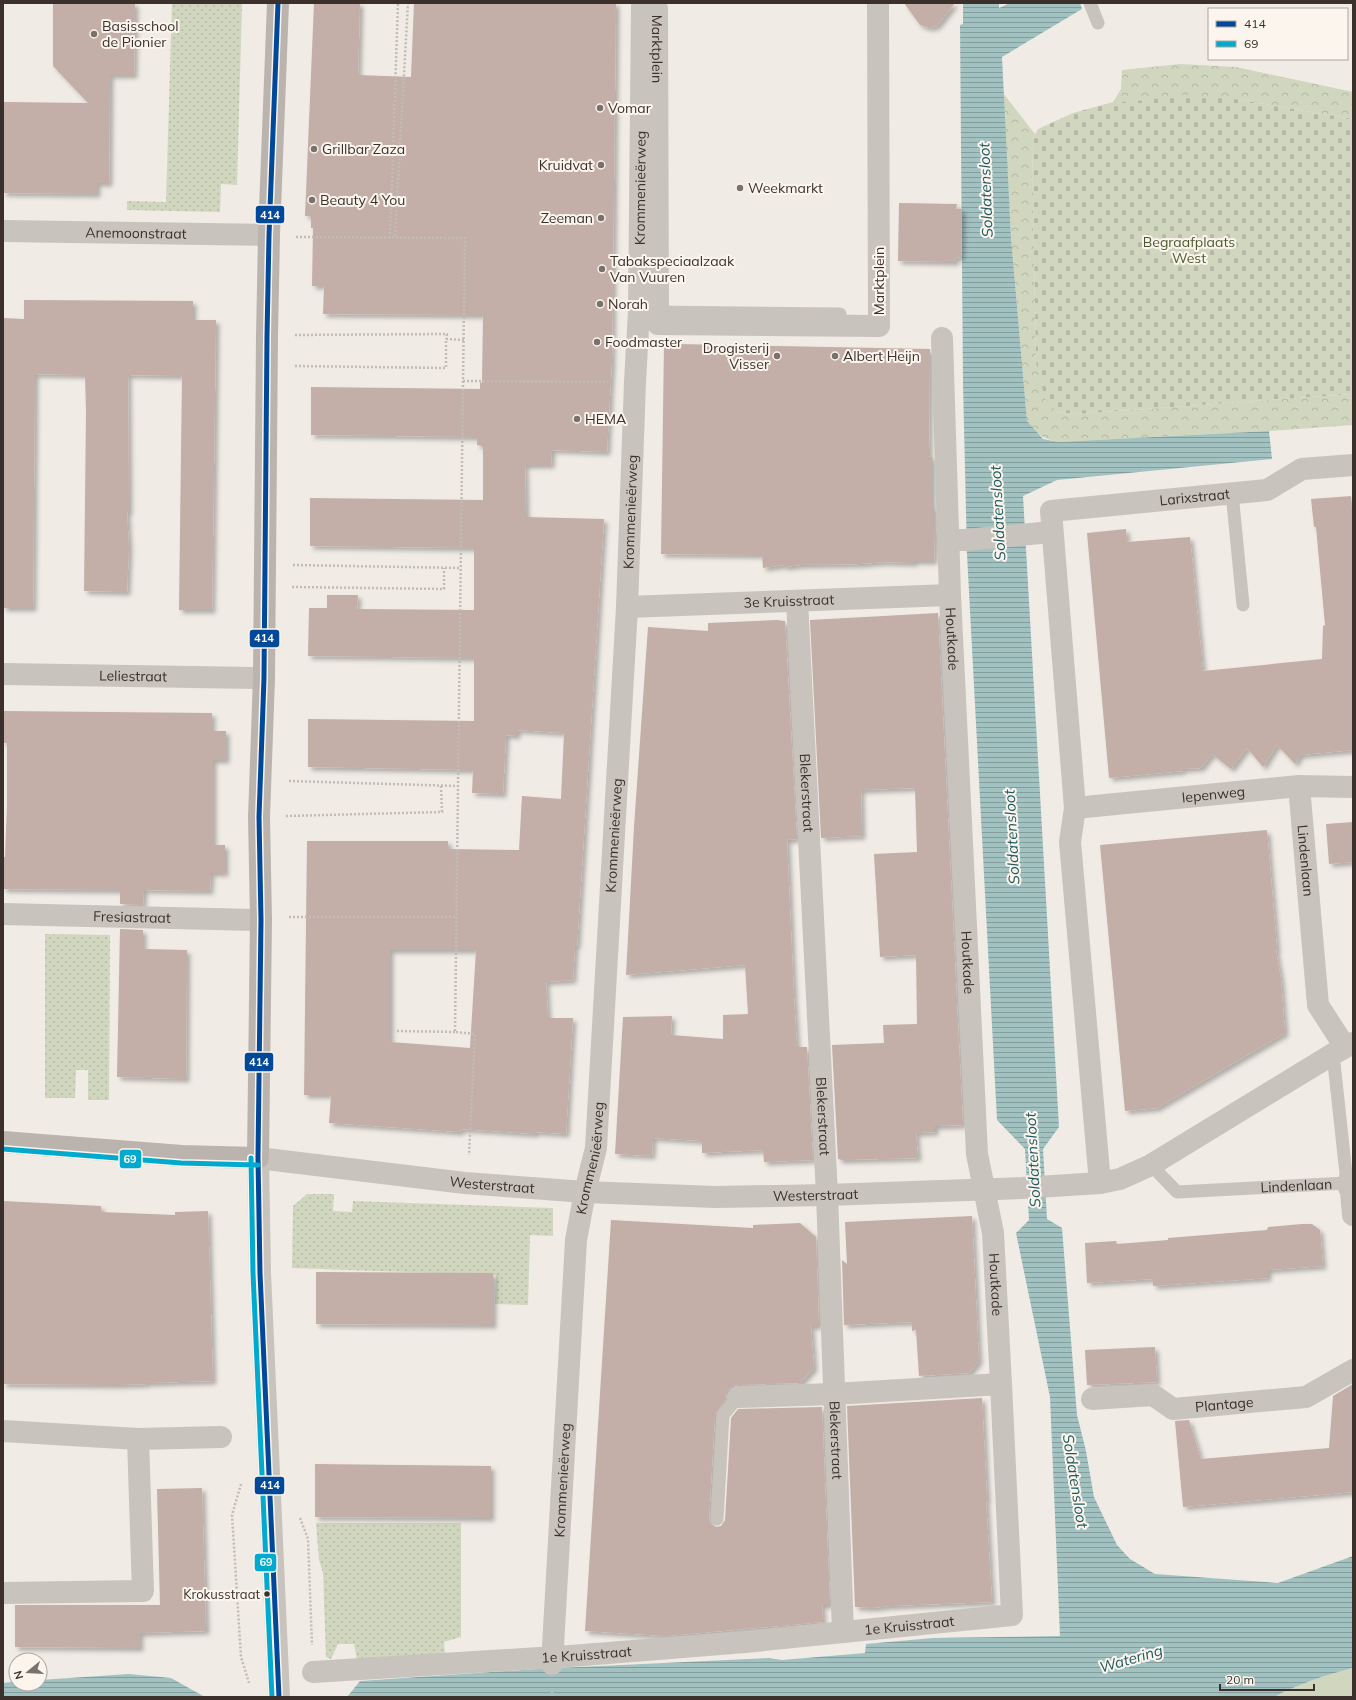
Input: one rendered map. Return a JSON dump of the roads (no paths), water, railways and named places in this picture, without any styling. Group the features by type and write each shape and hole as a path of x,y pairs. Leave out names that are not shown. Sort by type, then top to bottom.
{"street":[{"path":"278,3 269,235 267,336 264,678 259,817 261,920 258,1158 261,1281 279,1697"},
{"name":"Krommenieërweg","path":"552,1661 576,1240 584,1192 596,1148 627,607 635,382 648,312 642,3"},
{"name":"Marktplein","path":"657,3 648,312 658,324 879,326 878,3"},
{"name":"Anemoonstraat","path":"3,231 269,235"},
{"name":"Houtkade","path":"942,338 956,540 950,595 977,1154 993,1233 1001,1384"},
{"name":"Larixstraat","path":"1043,533 1051,511 1267,490 1302,469 1353,465"},
{"path":"956,540 1043,533 1075,808 1070,842 1100,1183"},
{"name":"3e Kruisstraat","path":"627,607 950,595"},
{"name":"Blekerstraat","path":"797,601 827,1196 843,1632"},
{"name":"Leliestraat","path":"3,674 264,678"},
{"name":"Iepenweg","path":"1075,808 1299,786 1353,787"},
{"name":"Lindenlaan","path":"1299,786 1318,1005 1343,1048"},
{"name":"Fresiastraat","path":"3,914 261,920"},
{"path":"983,1189 1100,1183 1120,1179 1151,1164 1343,1048"},
{"name":"Westerstraat","path":"3,1142 182,1156 258,1158 465,1183 584,1192 715,1197 827,1196 983,1189"},
{"path":"1347,1183 1351,1192 1353,1215"},
{"name":"Plantage","path":"1092,1399 1154,1395 1173,1408 1306,1397 1353,1370"},
{"path":"738,1397 834,1394 1001,1384"},
{"name":"1e Kruisstraat","path":"312,1672 552,1661 1012,1615 1001,1384"},
{"path":"3,1431 138,1439 222,1437"},
{"path":"3,1593 144,1591 138,1439"}],"lane":[{"path":"1090,3 1098,23"},
{"path":"648,312 840,314"},
{"path":"1232,493 1243,606"},
{"name":"Lindenlaan","path":"1151,1164 1177,1192 1347,1183 1343,1048"},
{"path":"717,1519 723,1415 738,1397"}],"water":[{"path":"963,3 999,3 999,8 1010,3 1080,3 1082,9 1002,57 1011,237 1027,421 1043,439 1058,442 1269,431 1272,459 1057,480 1023,496 1059,1127 1043,1149 1047,1219 1062,1228 1077,1415 1086,1451 1094,1497 1117,1545 1130,1559 1155,1574 1278,1583 1353,1556 1353,1668 1312,1680 1274,1697 347,1697 360,1681 537,1669 769,1658 782,1660 865,1653 866,1644 933,1638 1060,1636 1050,1397 1016,1233 1029,1220 1025,1149 997,1120 967,554 963,384 960,25 963,24"},
{"path":"129,1674 171,1678 205,1697 3,1697 3,1683 8,1683 8,1692 48,1692 48,1679"}],"place":[{"name":"Basisschool de Pionier","path":"94,34"},
{"name":"Vomar","path":"600,108"},
{"name":"Grillbar Zaza","path":"314,149"},
{"name":"Kruidvat","path":"601,165"},
{"name":"Weekmarkt","path":"740,188"},
{"name":"Beauty 4 You","path":"312,200"},
{"name":"Zeeman","path":"601,218"},
{"name":"Tabakspeciaalzaak Van Vuuren","path":"602,269"},
{"name":"Norah","path":"600,304"},
{"name":"Foodmaster","path":"597,342"},
{"name":"Drogisterij Visser","path":"777,356"},
{"name":"Albert Heijn","path":"835,356"},
{"name":"HEMA","path":"577,419"},
{"name":"Krokusstraat","path":"267,1594"}],"water label":[{"name":"Soldatensloot","path":"986,190"},
{"name":"Soldatensloot","path":"998,513"},
{"name":"Soldatensloot","path":"1012,837"},
{"name":"Soldatensloot","path":"1033,1160"},
{"name":"Soldatensloot","path":"1075,1481"},
{"name":"Watering","path":"1131,1659"}],"park label":[{"name":"Begraafplaats West","path":"1189,250"}]}
